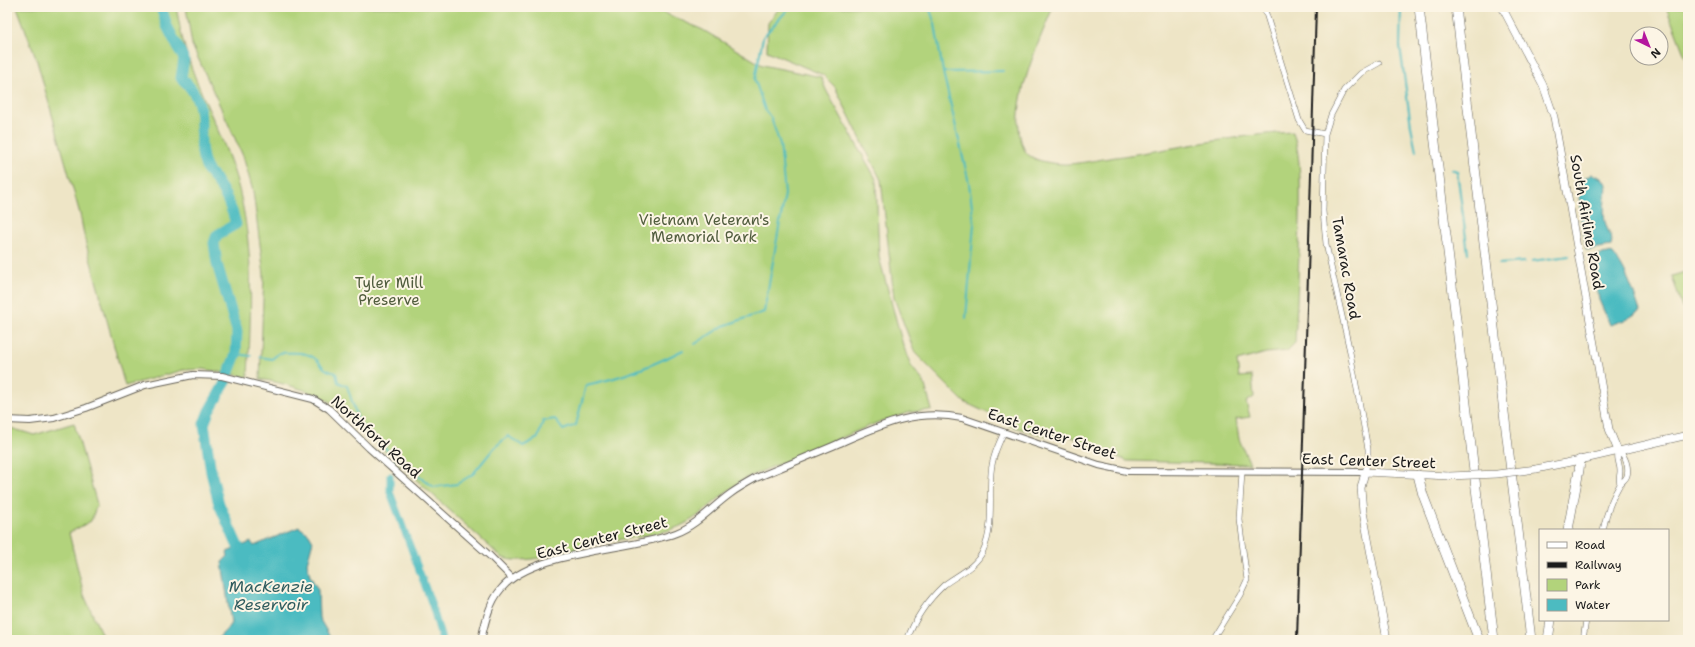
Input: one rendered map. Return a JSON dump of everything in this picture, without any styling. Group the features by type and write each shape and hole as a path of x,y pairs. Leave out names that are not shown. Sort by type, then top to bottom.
{"highway":[{"path":"1419,7 1494,640"},
{"path":"1456,7 1531,640"},
{"path":"1568,529 1580,470 1580,460"},
{"path":"1418,475 1423,495 1479,640"},
{"path":"1548,640 1551,621"}],"main road":[{"name":"South Airline Road","path":"1502,7 1543,85 1554,117 1610,429 1618,452"},
{"name":"East Center Street","path":"1365,472 1449,476 1497,474 1536,469 1688,436"},
{"path":"1365,472 1361,488 1363,512 1387,640"}],"street":[{"path":"1264,7 1299,120 1305,130 1325,134"},
{"name":"Tamarac Road","path":"1365,472 1368,461 1368,449 1350,352 1330,266 1324,228 1325,134 1330,115 1344,90 1361,73 1379,63"},
{"name":"Northford Road","path":"7,420 30,421 54,418 86,408 145,385 184,376 201,374 222,376 313,399 329,409 369,448 490,556 512,578"},
{"name":"East Center Street","path":"482,640 492,604 501,590 512,578 550,562 594,551 661,538 677,533 689,527 741,486 756,478 897,420 923,415 951,416 1004,432 1085,461 1113,469 1144,472 1365,472"},
{"path":"907,640 919,613 945,585 969,567 982,553 989,538 991,472 993,459 1004,432"},
{"path":"1603,529 1607,511 1620,484 1626,478 1627,471 1624,458 1622,454 1618,452"},
{"path":"1212,640 1240,595 1247,580 1239,519 1242,472"},
{"path":"1583,640 1586,621"}],"green space":[{"path":"17,7 176,7 182,38 190,65 231,162 242,203 249,252 251,302 248,377 203,369 183,370 125,386 85,240 80,214 37,61"},
{"path":"186,7 651,7 703,30 762,65 821,77 826,90 876,179 879,257 903,345 911,366 924,382 932,410 911,412 881,421 746,478 731,488 703,512 679,527 660,533 611,541 538,558 511,560 501,557 331,402 296,388 260,379 264,275 253,191 243,156 192,45"},
{"path":"780,7 1053,7 1032,58 1021,97 1019,116 1019,134 1024,149 1035,159 1046,162 1061,164 1081,163 1226,139 1293,132 1298,153 1300,187 1295,343 1287,351 1266,353 1237,361 1239,377 1252,376 1254,397 1246,402 1250,417 1236,419 1239,439 1250,464 1127,461 1063,433 1047,436 1010,426 992,415 964,402 915,353 894,298 881,180 835,87 823,75 767,51 768,23"},
{"path":"1666,7 1688,7 1688,64"},
{"path":"1688,271 1688,305 1682,307 1672,276"},
{"path":"74,423 97,504 91,521 69,533 84,595 104,640 7,640 7,427 34,435"}],"water":[{"path":"1592,174 1601,178 1606,183 1604,216 1612,243 1611,246 1586,250 1578,185 1581,181"},
{"path":"1611,252 1625,272 1640,311 1627,319 1610,325 1599,300 1591,257"},
{"name":"MacKenzie Reservoir","path":"299,527 309,534 313,541 307,563 310,576 318,590 319,618 332,640 216,640 231,623 222,562 228,556 227,552 251,542 254,546"}],"waterway":[{"path":"161,7 167,26 184,59 181,78 191,89 200,110 202,155 206,167 225,195 236,224 217,235 214,243 217,264 237,331 236,354 224,385 209,411 204,424 211,472 219,504 244,560"},
{"path":"695,344 723,326 764,312 785,194 780,144 771,118 765,110 755,80 763,37 790,7"},
{"path":"929,7 935,24 943,72 969,183 974,224 966,318"},
{"path":"1401,7 1400,46 1416,151"},
{"path":"944,72 1003,71"},
{"path":"1451,169 1457,171 1468,253"},
{"path":"1532,261 1569,256"},
{"path":"1499,264 1524,262"},
{"path":"260,357 272,359 279,353 305,354 313,357 327,370 336,373 338,382 347,386 359,423 370,435 415,474 434,487 457,484 473,474 494,448 508,436 523,446 538,438 543,421 555,419 563,430 576,425 586,385 612,379 636,371 683,350"},
{"path":"236,354 251,356"},
{"path":"393,462 395,456"},
{"path":"390,476 390,492 432,605 442,640"}],"railway":[{"path":"1297,640 1316,7"}],"park label":[{"name":"Vietnam Veteran's Memorial Park","path":"704,228"},
{"name":"Tyler Mill Preserve","path":"389,292"}]}
